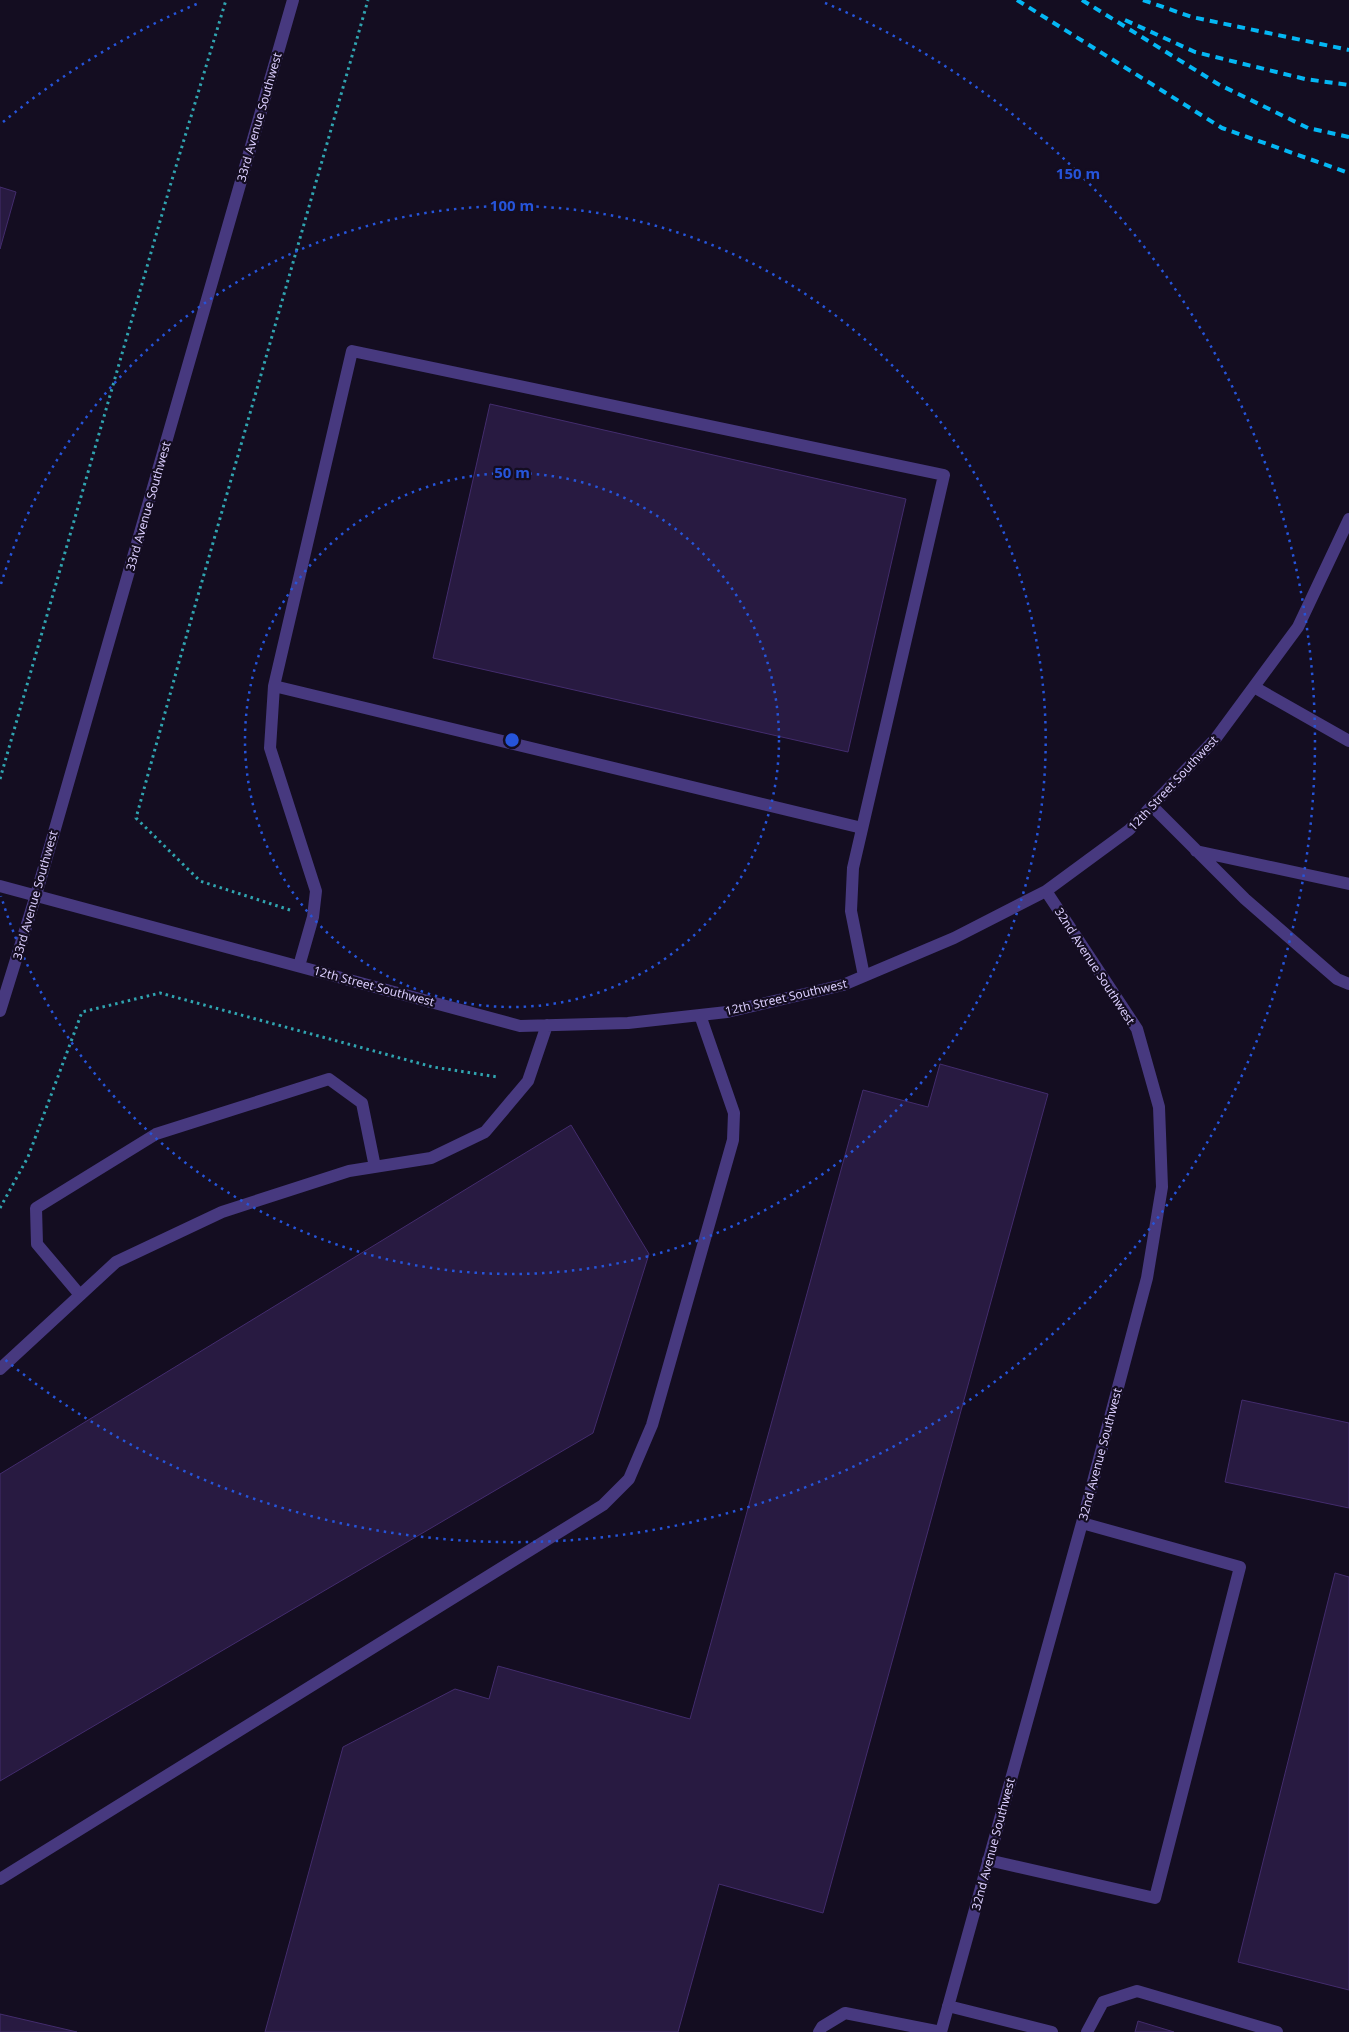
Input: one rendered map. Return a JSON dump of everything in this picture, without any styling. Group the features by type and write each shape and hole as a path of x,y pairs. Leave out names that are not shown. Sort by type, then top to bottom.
{"street":[{"name":"33rd Avenue Southwest","path":"0,1011 36,895 292,0"},
{"path":"299,966 313,917 316,891 270,748 274,686 352,351 944,476 853,868 851,911 864,976"},
{"name":"12th Street Southwest","path":"0,886 520,1026 628,1023 727,1012 843,985 954,938 1046,891 1129,830 1216,738 1298,627 1349,519"},
{"path":"274,686 862,828"},
{"path":"1254,687 1349,741"},
{"path":"1152,806 1266,918 1337,979 1349,984"},
{"path":"1196,851 1349,884"},
{"name":"32nd Avenue Southwest","path":"941,2032 1082,1523 1147,1278 1162,1187 1158,1107 1137,1030 1046,891"},
{"path":"0,1880 602,1505 629,1479 652,1425 733,1140 734,1113 700,1015"},
{"path":"0,1369 116,1262 222,1212 349,1171 431,1158 485,1132 528,1081 547,1025"},
{"path":"80,1295 36,1244 36,1208 156,1134 329,1079 362,1103 375,1167"},
{"path":"988,1860 1155,1898 1240,1567 1082,1523"},
{"path":"1087,2032 1103,2002 1137,1991 1277,2032"},
{"path":"948,2006 1052,2032"},
{"path":"819,2032 822,2027 845,2013 941,2032"}],"path":[{"path":"0,779 171,183 226,0"},
{"path":"313,917 200,881 136,818 368,0"},
{"path":"0,1208 28,1157 82,1012 160,993 325,1040 433,1067 528,1081"}],"building":[{"path":"0,187 16,192 0,249"},
{"path":"490,404 906,499 848,752 433,658"},
{"path":"940,1064 1048,1094 823,1913 719,1884 678,2032 265,2032 343,1747 455,1689 489,1699 498,1666 690,1719 863,1090 928,1107"},
{"path":"571,1125 649,1254 593,1433 0,1781 0,1474"},
{"path":"1242,1400 1349,1423 1349,1508 1225,1482"},
{"path":"1335,1573 1349,1577 1349,1990 1238,1962"},
{"path":"0,2014 77,2032 0,2032"},
{"path":"1138,2021 1174,2032 1135,2032"}],"railway":[{"path":"1017,0 1222,128 1349,173"},
{"path":"1082,0 1218,84 1308,128 1349,137"},
{"path":"1143,0 1192,17 1349,50"},
{"path":"1125,20 1195,52 1305,79 1349,85"}]}
